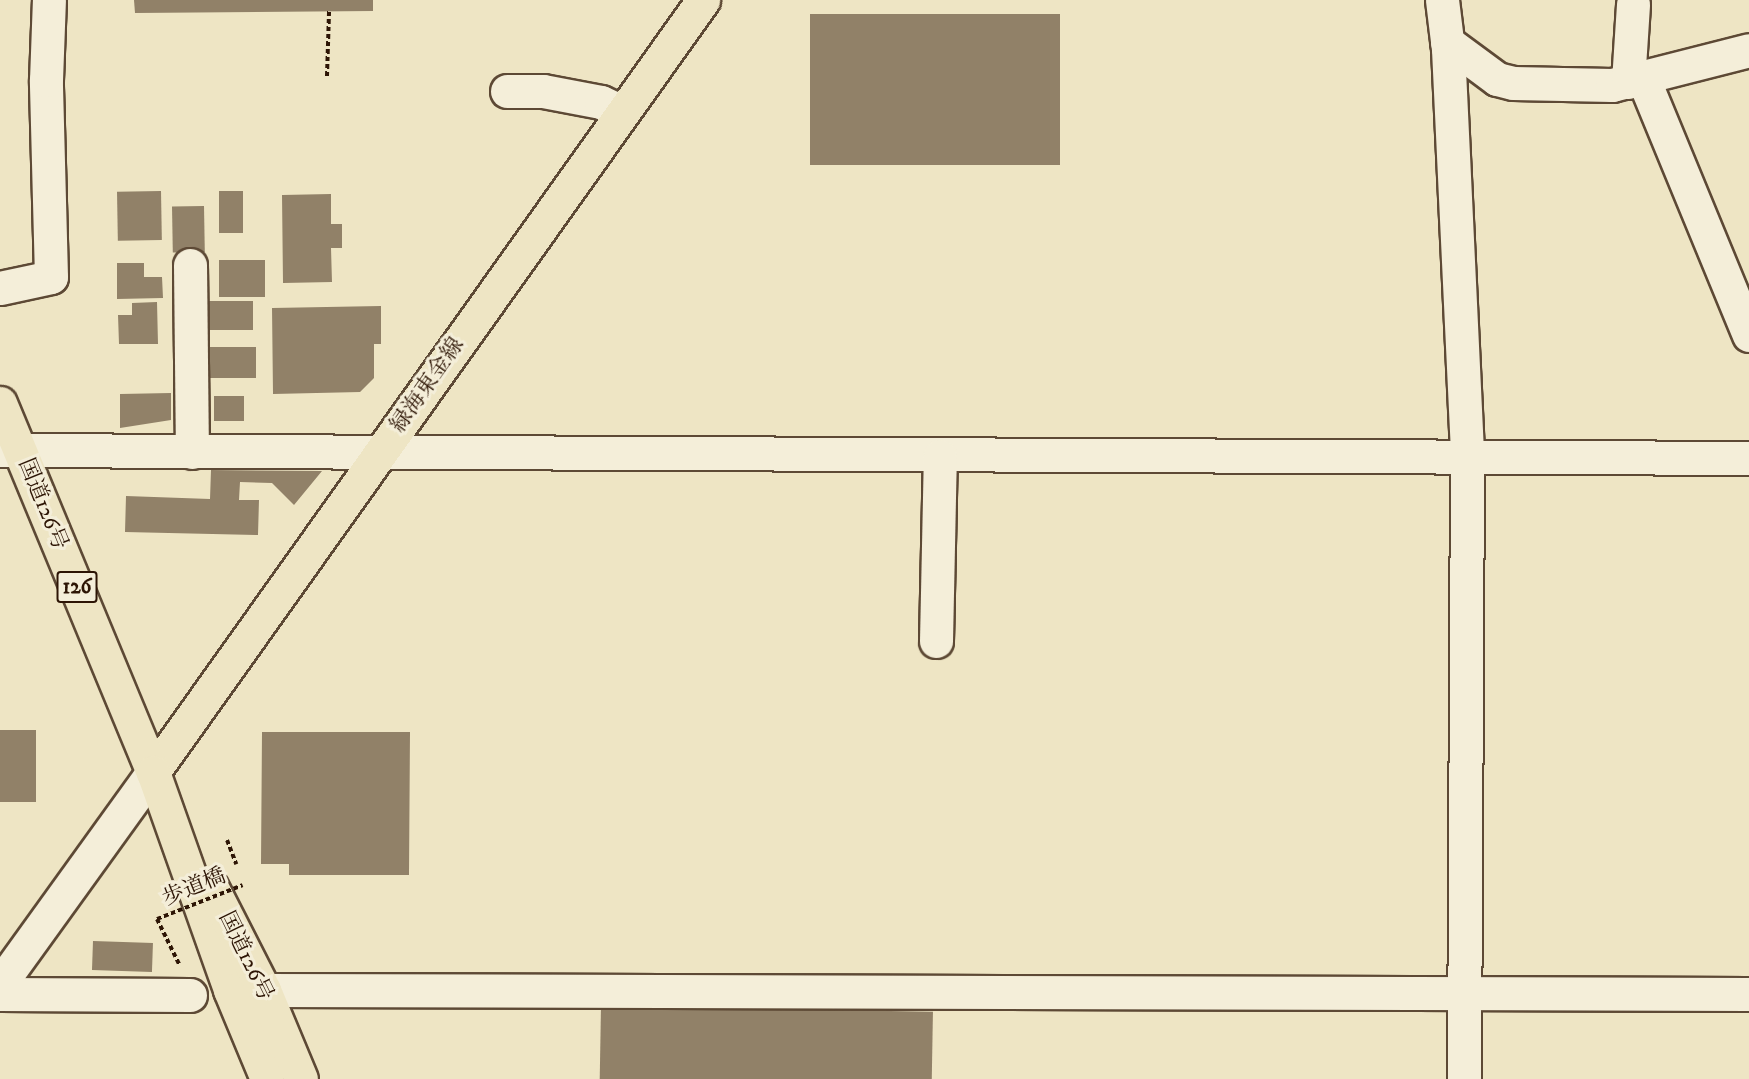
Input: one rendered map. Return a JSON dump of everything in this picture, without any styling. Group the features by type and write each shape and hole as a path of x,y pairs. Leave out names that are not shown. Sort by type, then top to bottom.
{"main road":[{"name":"緑海東金線","path":"153,772 620,111 703,0"},
{"name":"国道126号","path":"0,403 10,450 153,772 264,990 301,1079"},
{"name":"国道126号","path":"153,772 230,990 267,1079"}],"street":[{"path":"0,288 51,278 46,80 49,0"},
{"path":"1442,0 1447,42 1467,458 1464,1079"},
{"path":"1633,4 1636,80 1740,288 1749,335"},
{"path":"1447,42 1497,79 1513,83 1636,80 1749,50"},
{"path":"507,92 543,91 601,102 620,111"},
{"path":"190,265 192,452"},
{"path":"10,450 1749,458"},
{"path":"936,641 940,456"},
{"path":"0,984 153,772"},
{"path":"0,994 187,985"},
{"path":"264,990 1749,994"}],"path":[{"path":"327,76 329,11"},
{"name":"歩道橋","path":"187,985 157,919 243,885"}],"building":[{"path":"134,0 373,0 373,11 135,13"},
{"path":"810,14 1060,14 1060,165 810,165"},
{"path":"161,191 162,240 118,241 117,192"},
{"path":"219,191 243,191 243,233 219,233"},
{"path":"331,194 331,224 342,224 342,248 331,248 332,282 283,283 282,195"},
{"path":"204,206 205,252 173,253 172,207"},
{"path":"219,260 265,260 265,297 219,297"},
{"path":"117,263 144,263 144,277 162,277 163,298 117,299"},
{"path":"207,301 253,301 253,330 207,330"},
{"path":"157,302 158,344 119,344 118,315 132,315 132,303"},
{"path":"381,306 381,344 374,344 374,378 360,392 273,394 272,308"},
{"path":"210,347 256,347 256,378 210,378"},
{"path":"171,393 171,420 120,428 120,394"},
{"path":"214,396 244,396 244,421 214,421"},
{"path":"211,470 322,471 294,505 272,483 240,482 239,500 259,500 258,535 125,532 126,496 210,499"},
{"path":"0,730 36,730 36,802 0,802"},
{"path":"262,732 410,732 409,875 289,875 289,864 261,864"},
{"path":"93,941 153,943 152,972 92,970"},
{"path":"601,1006 933,1012 932,1079 600,1079"}]}
